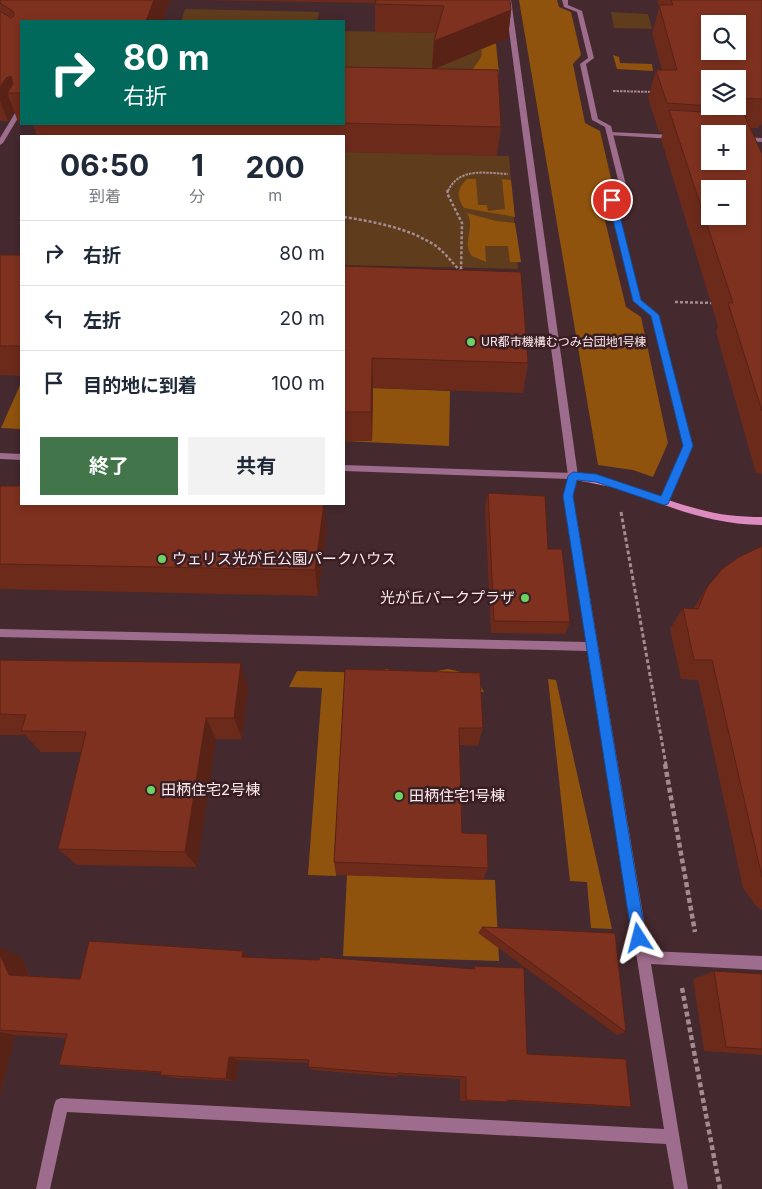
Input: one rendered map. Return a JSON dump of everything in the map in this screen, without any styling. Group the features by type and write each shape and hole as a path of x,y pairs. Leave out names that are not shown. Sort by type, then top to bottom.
{"street":[{"path":"508,0 534,175 573,476 568,496 671,1138 681,1189"},
{"path":"565,0 566,6 579,11 591,58 583,64 595,120 608,126 625,193 612,200 637,301 655,315 688,446 664,501"},
{"path":"0,143 20,110"},
{"path":"610,134 684,137"},
{"path":"746,139 762,140"},
{"path":"0,456 20,457"},
{"path":"345,468 596,478 697,513 731,520 762,521"},
{"path":"0,634 591,647"},
{"path":"642,957 762,963"},
{"path":"43,1189 61,1105 671,1138"}],"path":[{"path":"589,90 654,92"},
{"path":"460,272 462,223 447,193 450,182 462,174 534,175"},
{"path":"345,217 389,227 422,240 444,252 460,272"},
{"path":"460,272 470,272"},
{"path":"637,301 724,303"},
{"path":"616,485 700,959"},
{"path":"677,958 720,1189"}],"shaded area":[{"path":"519,0 557,0 559,7 571,12 581,55 573,64 585,123 600,131 613,187 599,196 626,307 641,317 668,443 653,477 633,470 598,465"},
{"path":"185,9 319,12 317,20 181,20"},
{"path":"611,12 648,14 652,29 614,28"},
{"path":"494,24 499,74 345,71 345,31 460,33"},
{"path":"479,44 496,44 499,74 477,72 473,69 482,55"},
{"path":"613,55 619,57 620,63 652,64 653,71 617,69"},
{"path":"345,152 509,156 518,269 345,265"},
{"path":"467,179 476,179 478,205 487,205 488,211 505,209 502,179 511,180 515,217 464,208 459,193 461,186"},
{"path":"467,213 496,221 515,223 521,262 510,262 508,246 485,246 486,262 472,256 468,246 470,224"},
{"path":"20,385 20,429 1,428"},
{"path":"345,387 450,391 449,446 345,441"},
{"path":"386,669 419,677 448,669 474,675 484,692 476,692 336,863 336,876 308,875 322,688 289,687 297,671 376,673"},
{"path":"548,679 556,680 612,929 591,928 587,882 570,881"},
{"path":"347,875 495,880 499,961 343,956"}],"building":[{"path":"0,0 154,0 146,20 20,20 20,93 7,93 13,84 11,76 6,78 0,88 0,11 11,18 14,16 13,11 0,3"},
{"path":"376,0 510,0 511,10 434,41 444,6 375,4"},
{"path":"671,0 762,0 762,99 746,98 746,70 701,70 701,105 667,103 656,70 677,70 659,5 673,5"},
{"path":"345,67 498,70 501,127 345,123"},
{"path":"669,110 701,112 701,115 744,115 762,154 762,411 728,303 733,303 707,225 746,225 746,180 701,180 701,206"},
{"path":"0,255 20,255 20,346 0,346"},
{"path":"345,266 521,272 528,363 372,358 371,412 345,412"},
{"name":"ウェリス光が丘公園パークハウス","path":"0,486 20,486 20,505 324,505 315,570 0,564"},
{"path":"488,493 545,496 548,549 562,549 570,622 494,621"},
{"path":"762,546 762,877 712,660 694,660 683,608 698,609 707,587 722,569 739,557"},
{"path":"0,660 241,663 234,718 206,718 185,852 58,849 86,732 21,731 26,715 0,714"},
{"name":"田柄住宅1号棟","path":"345,669 480,673 483,728 459,728 462,833 487,834 488,868 334,862"},
{"path":"482,927 615,933 626,1032"},
{"path":"89,941 243,951 242,957 319,960 320,957 475,969 474,966 524,968 527,1054 626,1059 631,1107 507,1100 507,1102 466,1100 466,1077 308,1067 309,1060 229,1057 226,1079 160,1075 161,1072 59,1065 67,1034 0,1030 0,954 9,975 80,979"},
{"path":"714,971 762,974 762,1049 726,1047"}],"place":[{"name":"UR都市機構むつみ台団地1号棟","path":"471,342"},
{"name":"ウェリス光が丘公園パークハウス","path":"162,559"},
{"name":"光が丘パークプラザ","path":"525,598"},
{"name":"田柄住宅2号棟","path":"151,790"},
{"name":"田柄住宅1号棟","path":"399,796"}],"route":[{"path":"612,200 637,301 655,315 688,446 664,501 596,478 573,476 568,496 639,938"}]}
